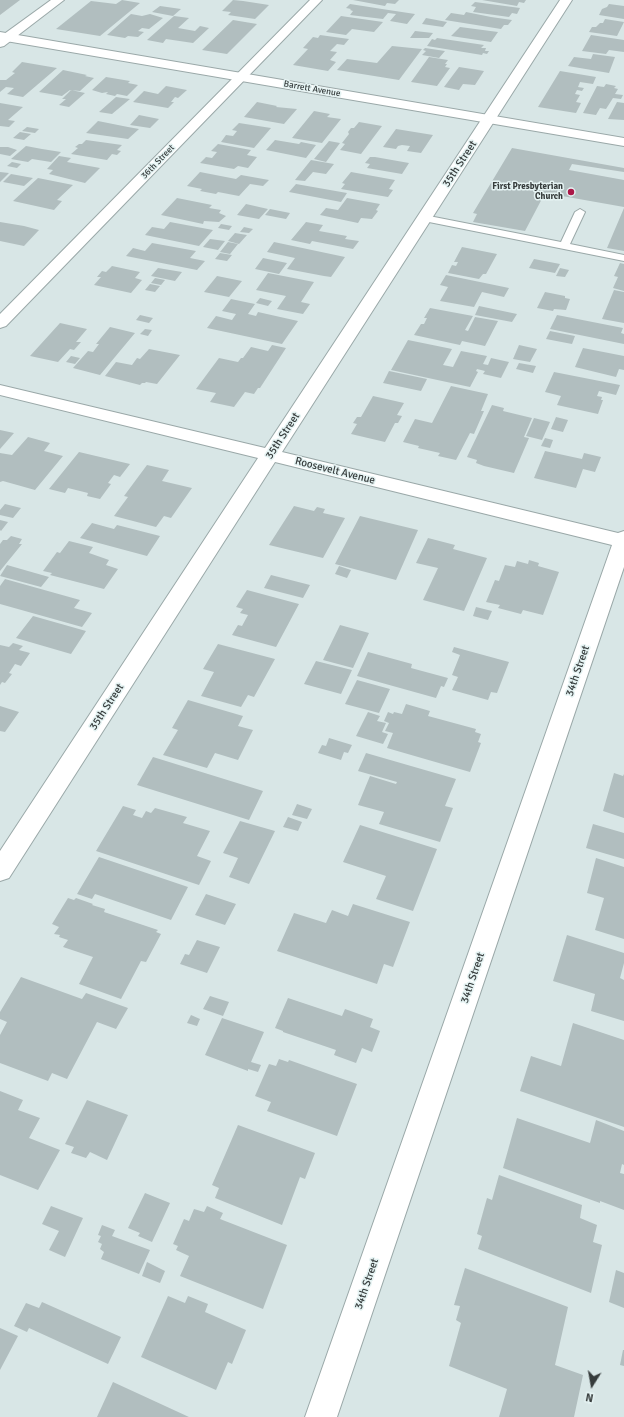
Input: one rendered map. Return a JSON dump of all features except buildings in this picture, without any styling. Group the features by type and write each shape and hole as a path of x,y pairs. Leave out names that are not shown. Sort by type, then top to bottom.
{"street":[{"path":"3,39 58,0"},
{"name":"36th Street","path":"0,323 316,0"},
{"name":"35th Street","path":"0,871 566,0"},
{"name":"Barrett Avenue","path":"3,39 241,77 624,142"},
{"name":"Roosevelt Avenue","path":"0,390 624,540"},
{"name":"34th Street","path":"321,1417 624,540"}],"lane":[{"path":"564,246 580,212"},
{"path":"424,218 624,258"}],"place":[{"name":"First Presbyterian Church","path":"571,192"}]}
